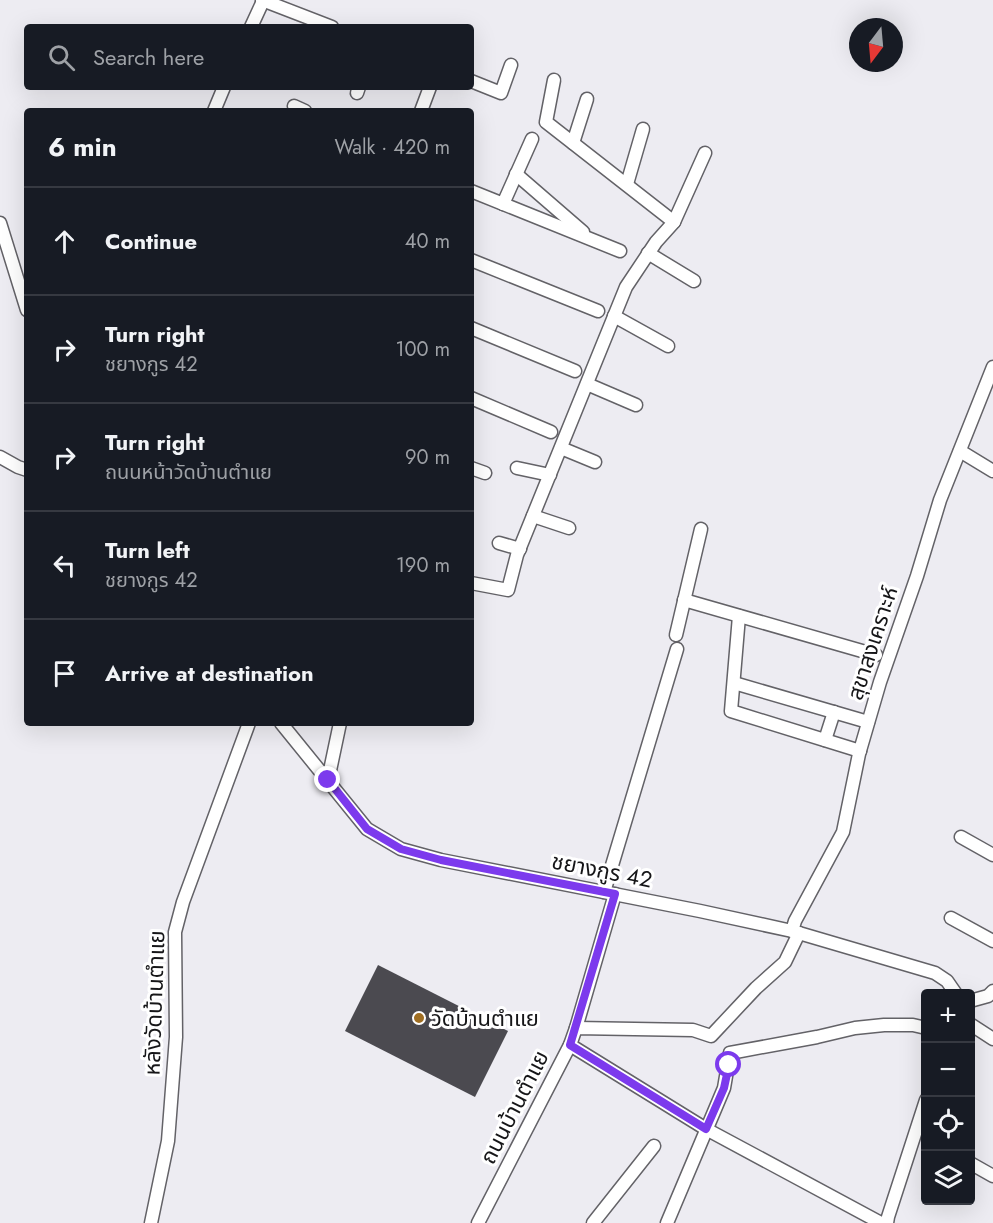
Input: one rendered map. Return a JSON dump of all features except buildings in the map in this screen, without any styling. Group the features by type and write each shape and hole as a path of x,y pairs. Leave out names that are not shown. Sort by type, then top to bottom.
{"street":[{"path":"252,24 263,0 324,24"},
{"path":"474,82 501,93 511,65"},
{"path":"554,80 546,122 674,222"},
{"path":"215,108 223,90"},
{"path":"422,108 429,90"},
{"path":"573,143 587,99"},
{"path":"627,184 643,129"},
{"path":"503,204 532,139"},
{"path":"474,584 508,590 520,549 626,287 648,253 674,222 705,153"},
{"path":"516,174 593,240"},
{"path":"474,192 620,251"},
{"path":"0,223 24,300"},
{"path":"648,253 694,281"},
{"path":"474,261 598,311"},
{"path":"614,316 668,346"},
{"path":"474,329 575,371"},
{"name":"สุขาสงเคราะห์","path":"796,932 795,921 843,832 868,722 940,500 993,367"},
{"path":"587,384 636,405"},
{"path":"474,399 551,432"},
{"path":"561,448 595,462"},
{"path":"960,451 993,471"},
{"path":"0,457 24,469"},
{"path":"517,468 550,475"},
{"path":"474,469 485,473"},
{"path":"533,516 568,528"},
{"path":"676,635 701,529"},
{"path":"499,543 520,549"},
{"path":"684,600 876,655"},
{"path":"739,616 731,711 860,751"},
{"name":"ถนนบ้านตำแย","path":"478,1223 570,1045 576,1028 676,649"},
{"path":"734,683 868,722"},
{"path":"825,740 834,712"},
{"name":"หลังวัดบ้านตำแย","path":"151,1223 168,1141 176,1037 176,932 183,902 248,726"},
{"name":"ชยางกูร 42","path":"283,726 367,829 401,849 441,860 796,932 935,974 947,981 953,989"},
{"path":"328,780 339,726"},
{"path":"961,837 993,855"},
{"path":"951,918 993,942"},
{"path":"576,1028 693,1030 711,1036 756,988 785,962 796,932"},
{"path":"975,1000 988,996 993,991"},
{"path":"667,1223 724,1088 730,1053 855,1028 884,1025 921,1027"},
{"path":"975,1027 993,1039"},
{"path":"570,1045 706,1129 880,1223"},
{"path":"887,1223 920,1133"},
{"path":"593,1223 654,1146"},
{"path":"975,1166 993,1176"}],"place":[{"name":"วัดบ้านตำแย","path":"419,1018"}],"route":[{"path":"328,780 367,829 401,849 441,860 615,894 570,1045 706,1129 724,1088 729,1065"}]}
